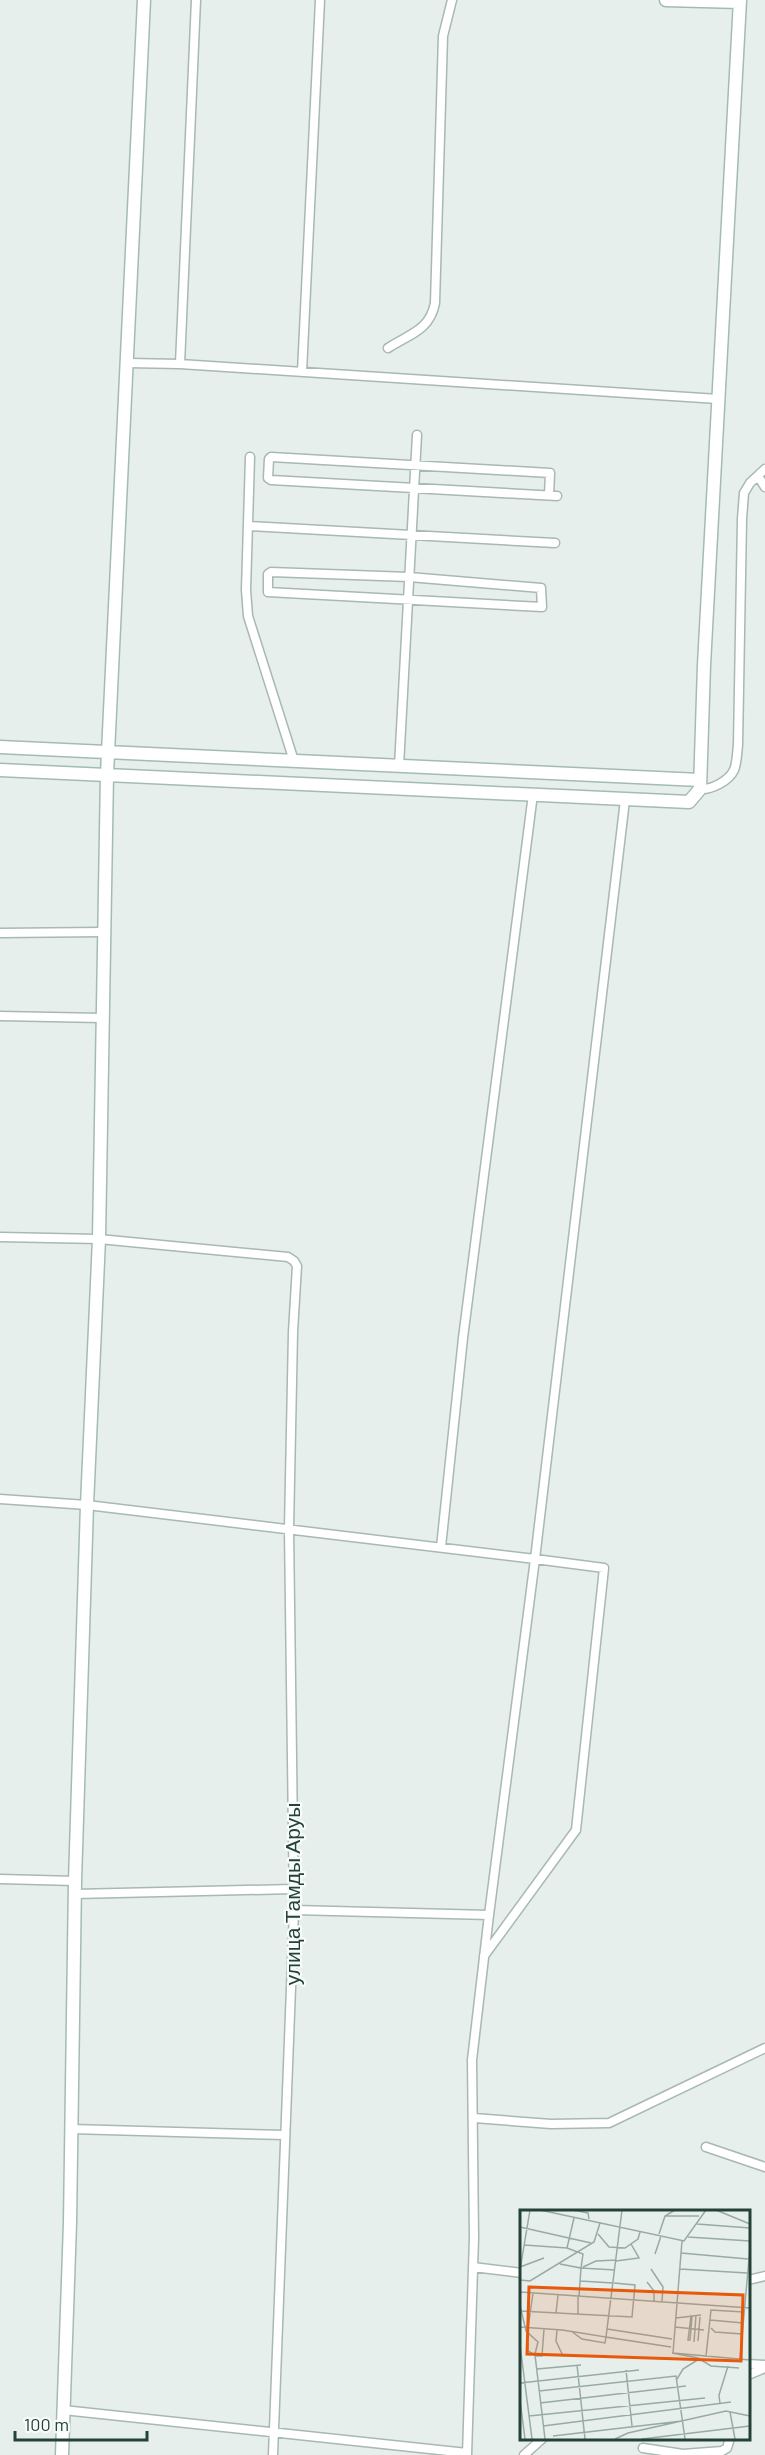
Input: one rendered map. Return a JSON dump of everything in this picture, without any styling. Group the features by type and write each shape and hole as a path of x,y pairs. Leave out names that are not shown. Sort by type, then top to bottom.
{"street":[{"path":"62,2455 75,1881 87,1505 99,1239 106,795 144,0"},
{"path":"180,364 196,0"},
{"path":"302,372 320,0"},
{"path":"388,348 428,324 434,309 443,36 452,0"},
{"path":"0,770 689,802 700,784 740,1 666,0"},
{"path":"128,363 180,364 718,399"},
{"path":"399,766 417,435"},
{"path":"250,457 248,616 294,761"},
{"path":"271,457 415,466 550,473 553,495 271,480 268,478 271,457"},
{"path":"0,747 399,766 700,784 707,790 733,772 738,745 744,493 750,483 765,469"},
{"path":"758,477 765,486"},
{"path":"248,526 555,543"},
{"path":"271,572 409,577 541,588 542,607 267,591 268,574 271,572"},
{"path":"86,773 100,783 106,795"},
{"path":"106,795 116,780 127,775"},
{"path":"441,1547 463,1338 533,794"},
{"path":"63,2410 467,2454 473,2267 472,2061 535,1559 625,800"},
{"path":"0,933 103,932"},
{"path":"0,1016 102,1018"},
{"name":"улица Тамды Аруы","path":"0,1237 99,1239 288,1257 297,1266 293,1332 289,1529 294,1910 273,2455"},
{"path":"0,1499 87,1505 604,1568 576,1830 484,1956"},
{"path":"0,1879 75,1881"},
{"path":"75,1894 293,1888"},
{"path":"294,1910 489,1915"},
{"path":"474,2118 551,2124 609,2123 765,2048"},
{"path":"71,2129 285,2135"},
{"path":"706,2146 765,2167"},
{"path":"473,2267 520,2273"},
{"path":"750,2280 765,2276"},
{"path":"750,2364 765,2366"},
{"path":"750,2374 765,2366"},
{"path":"524,2455 542,2440"},
{"path":"643,2448 683,2454 722,2451 727,2448 730,2440"}]}
